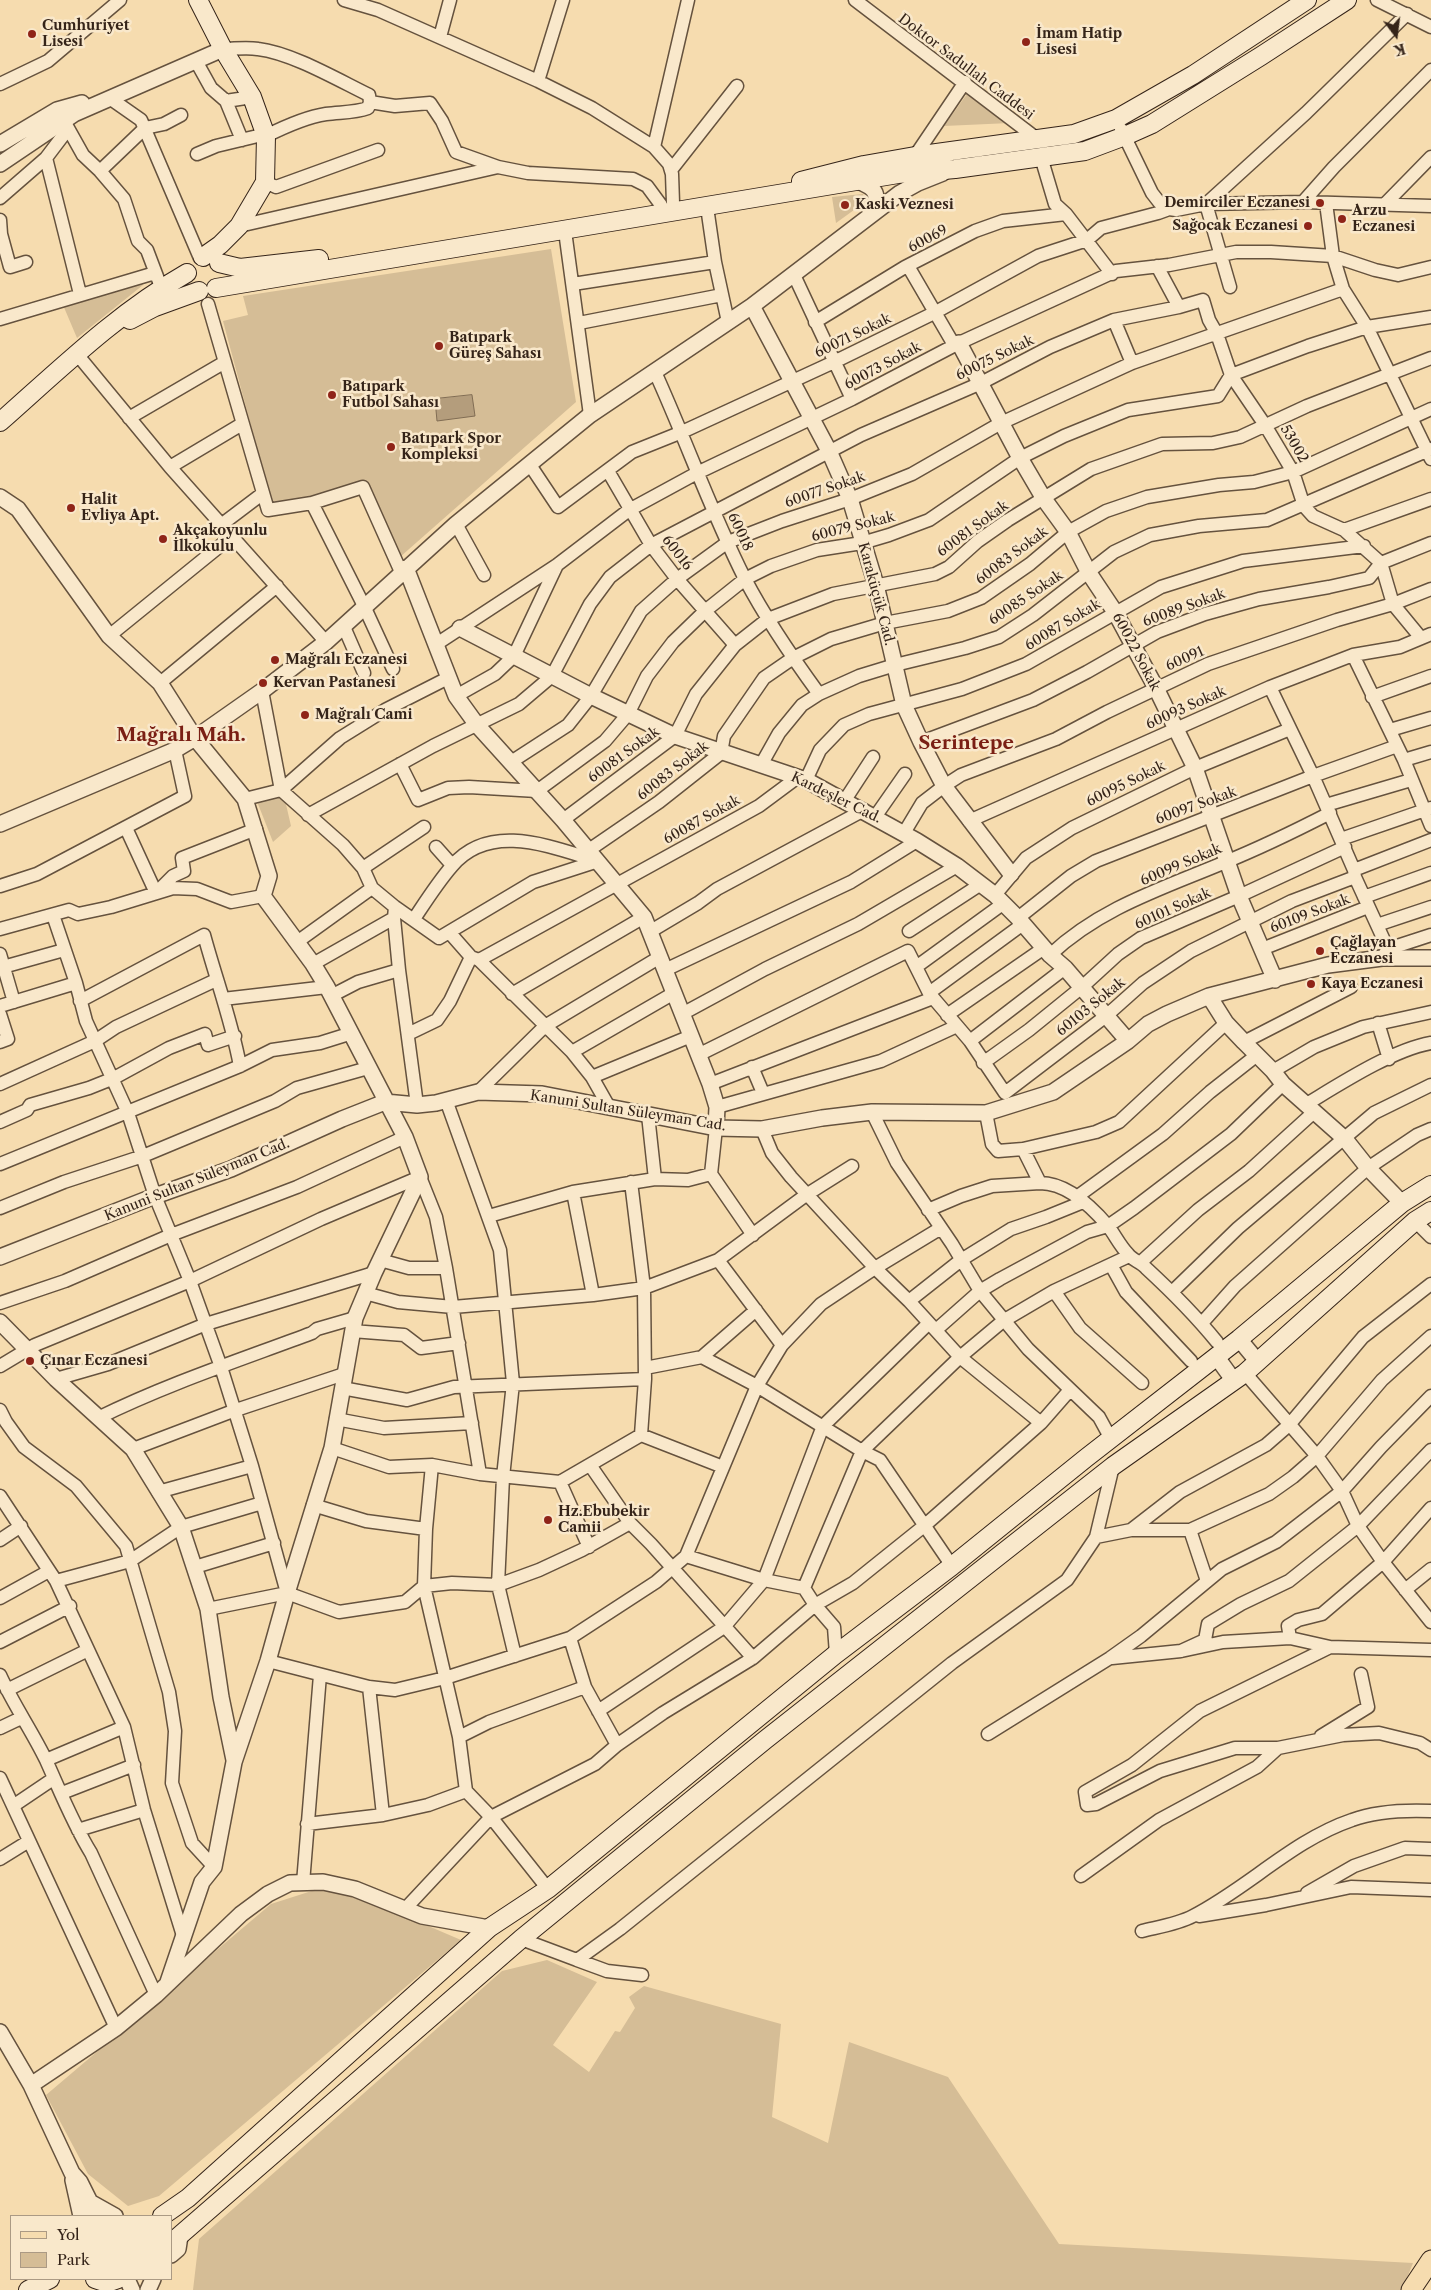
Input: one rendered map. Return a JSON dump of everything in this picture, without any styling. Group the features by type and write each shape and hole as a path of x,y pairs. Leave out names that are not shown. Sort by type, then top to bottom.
{"main road":[{"path":"198,0 223,49 252,97 266,135 265,182 239,226 207,259"},
{"path":"208,295 190,284 187,272 192,262 207,259 240,268 279,265 667,204 762,191 864,165 1036,138 1074,134 1116,119 1193,75 1307,0"},
{"path":"76,353 155,307 208,295 898,174 955,169 1085,151 1152,124 1346,0"},
{"path":"898,174 915,156"},
{"path":"207,259 223,273 222,279 208,295"},
{"path":"0,422 158,280 187,272"},
{"path":"163,2215 188,2198 489,1928 548,1889 836,1654 952,1566 1111,1438 1216,1349 1239,1339 1402,1203 1431,1185"},
{"path":"176,2240 521,1939 765,1740 1113,1466 1246,1372 1415,1221 1431,1211"},
{"path":"1411,2290 1431,2260"}],"street":[{"path":"0,84 48,61 120,0"},
{"path":"344,0 378,10 538,81 592,108 654,147 671,170"},
{"path":"440,37 450,0"},
{"path":"538,81 563,0"},
{"path":"654,147 688,0"},
{"name":"Doktor Sadullah Caddesi","path":"856,0 888,27 966,82 1036,138"},
{"path":"1377,0 1431,27"},
{"path":"1230,287 1206,204 1306,113 1407,14"},
{"path":"0,198 46,158 74,114 223,49 258,48 276,53 325,73 368,95 370,102 368,108 356,113 324,114 266,135 216,146 197,154"},
{"path":"196,61 211,88 226,101 242,140"},
{"path":"1303,202 1334,167 1431,70"},
{"path":"915,156 966,82"},
{"path":"0,144 58,110 137,86"},
{"path":"667,204 671,170 737,86"},
{"path":"226,101 252,97"},
{"path":"111,99 141,120 207,259"},
{"path":"370,102 395,106 430,102 442,120 456,152 498,167 528,173 633,179 647,186 667,204"},
{"path":"100,171 145,128 164,124 181,115"},
{"path":"1116,119 1152,193 1159,202 1169,208"},
{"path":"0,164 66,125"},
{"path":"0,319 80,294 158,280 147,250 138,241 124,199 100,171 83,155 66,125"},
{"path":"265,182 276,187 378,150"},
{"path":"1041,157 1055,204 1066,214 1112,274"},
{"path":"1385,204 1431,157"},
{"path":"46,158 80,294"},
{"path":"239,226 498,167"},
{"path":"0,824 175,750 195,738 262,692 326,642 456,524 590,415 752,306 794,276 869,216 918,183 955,169"},
{"path":"869,216 898,174"},
{"path":"858,182 871,187 876,193 876,201 869,216"},
{"name":"60071 Sokak","path":"530,465 558,507 632,452 682,432 834,362 934,313 1038,256 1087,240 1101,228 1158,214 1169,208 1176,210 1206,204 1303,202 1431,206"},
{"path":"1326,203 1333,256 1343,290 1367,327 1411,418 1430,452"},
{"path":"707,207 715,262 728,322"},
{"name":"60069","path":"816,322 908,266 951,243 1004,221 1066,214"},
{"path":"0,220 0,234 10,266 26,262"},
{"path":"565,231 590,415"},
{"name":"60073 Sokak","path":"435,645 557,565 629,510 697,473 852,399 957,344 1116,271 1236,252 1333,256 1375,270 1398,275 1431,267"},
{"path":"573,284 715,262"},
{"path":"908,266 934,313 957,344"},
{"path":"1157,266 1179,308"},
{"path":"794,276 852,399"},
{"name":"60077 Sokak","path":"511,762 568,725 592,696 641,611 677,579 728,542 782,521 850,499 912,474 1001,422 1132,363 1343,290"},
{"path":"208,295 242,424 268,510 312,503 362,487 404,570 456,696 477,725 563,820 648,924 682,1014 700,1054 717,1107 711,1174 753,1235"},
{"path":"579,323 722,295"},
{"name":"53002","path":"1179,308 1203,300 1231,375 1265,425 1293,472 1304,506"},
{"name":"Karaküçük Cad.","path":"752,306 828,451 850,499 876,585 904,705 944,786 1011,874"},
{"name":"60075 Sokak","path":"552,676 590,604 610,577 651,545 828,451 980,383 1050,347 1114,320 1179,308"},
{"path":"1231,375 1308,346 1367,327 1431,317"},
{"path":"1114,320 1132,363"},
{"name":"60022 Sokak","path":"957,344 1044,499 1068,532 1089,573 1115,612 1156,688 1194,768 1212,816 1226,862 1275,980"},
{"path":"76,353 170,467 326,642"},
{"name":"60081 Sokak","path":"563,820 675,736 696,694 735,645 768,619 833,594 935,574 949,567 978,541 1008,520 1091,469 1162,444 1213,443 1240,437 1265,425 1431,358"},
{"path":"129,418 225,362"},
{"name":"60018","path":"655,372 682,432 713,511 746,580 768,619 819,694"},
{"name":"60079 Sokak","path":"536,791 606,741 628,714 648,676 673,642 706,612 746,580 771,566 817,550 862,543 930,520 1020,458 1064,436 1128,410 1218,396 1231,375"},
{"name":"60083 Sokak","path":"449,932 533,882 593,855 721,753 724,736 764,678 793,658 831,638 885,623 948,611 981,598 1030,564 1068,532 1106,511 1147,496 1219,485 1254,482 1293,472 1431,410"},
{"path":"170,467 242,424"},
{"name":"60085 Sokak","path":"761,765 779,732 802,705 819,694 859,676 895,664 965,648 999,637 1033,615 1114,552 1150,535 1199,526 1268,520 1430,452"},
{"name":"60016","path":"608,471 651,545 677,579 735,645"},
{"path":"221,525 262,494"},
{"path":"0,496 18,509 109,636 160,684 195,738 245,799 256,829 269,876 263,896"},
{"path":"1344,530 1431,500"},
{"path":"312,503 364,606 393,669"},
{"path":"1304,506 1313,516 1344,530 1381,563 1393,604 1426,636"},
{"path":"456,524 484,575"},
{"path":"109,636 231,537"},
{"path":"1381,563 1431,543"},
{"name":"60087 Sokak","path":"475,959 618,885 759,806 802,778 820,750 844,725 869,714 962,689 1026,664 1160,587 1243,561 1364,546"},
{"name":"60089 Sokak","path":"921,742 1034,700 1088,672 1133,644 1157,632 1205,614 1260,599 1330,587 1368,578 1381,563"},
{"path":"456,696 495,674 514,656 557,565"},
{"path":"160,684 277,586"},
{"name":"60091","path":"910,837 922,803 961,775 1056,739 1208,664 1393,604 1431,589"},
{"path":"344,627 364,673"},
{"name":"Kardeşler Cad.","path":"460,628 552,676 675,736 721,753 802,778 845,800 957,866 999,899 1021,921 1082,987 1128,1041"},
{"name":"60093 Sokak","path":"969,821 1110,760 1176,728 1270,687 1353,655 1400,647 1426,636"},
{"path":"1353,655 1404,760 1411,780 1427,809 1431,826"},
{"path":"308,815 400,764 519,704 552,676"},
{"path":"1372,697 1431,676"},
{"path":"245,799 281,790 340,738 385,710 448,678"},
{"path":"1270,687 1343,843 1377,925 1385,954 1431,935"},
{"path":"262,692 281,790 343,845 363,868 372,888 395,913 414,918 439,938 449,932 572,1052 592,1077 609,1107"},
{"path":"1390,730 1431,718"},
{"name":"60095 Sokak","path":"916,967 999,899 1011,874 1026,858 1072,828 1194,768 1290,729"},
{"name":"60097 Sokak","path":"710,1084 931,995 1021,921 1071,876 1096,861 1313,776 1397,746"},
{"path":"0,886 37,874 185,796 175,750"},
{"path":"1404,760 1431,752"},
{"path":"845,800 873,757"},
{"path":"400,764 418,800 448,788 470,787 536,791"},
{"path":"512,994 648,924 698,903 717,889 869,814 905,774"},
{"name":"60099 Sokak","path":"947,1014 1066,940 1106,912 1269,844 1328,809 1411,780"},
{"name":"60101 Sokak","path":"983,1063 1029,1030 1082,987 1118,954 1141,938 1239,896 1343,843 1427,809"},
{"path":"363,868 424,827"},
{"path":"126,828 156,893"},
{"path":"156,893 173,876 184,871 182,858 256,829"},
{"path":"478,1092 545,1026 663,964 851,882 910,837"},
{"name":"60103 Sokak","path":"1009,1099 1143,983 1191,951 1292,901 1431,840"},
{"path":"414,918 452,865 466,852 489,842 529,841 593,855"},
{"path":"436,847 452,865"},
{"path":"682,1014 766,969 858,924 957,866"},
{"name":"60109 Sokak","path":"1262,949 1431,873"},
{"path":"909,931 981,884"},
{"path":"0,928 69,910 78,914 111,907 173,888 197,889 231,902 263,896"},
{"path":"297,942 372,888"},
{"path":"263,896 313,964 352,1033 385,1102 405,1137 436,1218 453,1307 480,1474"},
{"path":"1377,925 1431,907"},
{"path":"313,964 395,913"},
{"path":"395,913 399,970 417,1105"},
{"path":"53,915 95,1041 114,1078 128,1113 155,1196 206,1324 252,1466 287,1593"},
{"path":"80,1000 204,935 234,1036 240,1066"},
{"path":"3,967 64,950"},
{"path":"700,1054 908,951 931,995 970,1041 1009,1099"},
{"path":"0,954 14,1002"},
{"name":"Kanuni Sultan Süleyman Cad.","path":"0,1258 155,1196 231,1169 342,1119 385,1102 417,1105 478,1092 542,1094 716,1128 762,1129 822,1118 872,1112 986,1113 1009,1099 1052,1092 1128,1041 1148,1024 1209,996 1328,965 1385,954 1431,958"},
{"path":"408,1034 437,1020 450,1002 475,959"},
{"path":"970,1041 1065,968"},
{"path":"223,999 329,991 399,970"},
{"path":"0,1084 95,1041 116,1027 216,980"},
{"path":"0,1006 76,983"},
{"path":"1244,1042 1351,987"},
{"path":"572,1052 674,993"},
{"path":"1209,996 1226,1023 1274,1071 1283,1084 1344,1139 1368,1168 1402,1203"},
{"path":"1274,1071 1314,1047 1363,1027 1431,1012"},
{"path":"0,1014 8,1039 0,1042"},
{"path":"986,1113 992,1144 998,1151 1023,1149 1096,1132 1119,1122 1226,1023"},
{"path":"1378,1023 1389,1059"},
{"path":"717,1107 881,1060 958,1026"},
{"path":"0,1164 128,1113 240,1066 272,1050 320,1043 352,1033"},
{"path":"0,1122 27,1110 30,1106 114,1078 169,1048 205,1034 208,1045 234,1036"},
{"path":"592,1077 691,1036"},
{"path":"804,1588 862,1452 960,1357 1003,1320 1054,1291 1111,1265 1135,1259 1250,1171 1310,1108 1389,1059 1419,1045 1431,1043"},
{"path":"909,1301 961,1260 1011,1229 1080,1199 1163,1134 1210,1092 1257,1055"},
{"path":"752,1067 763,1093"},
{"path":"0,1208 64,1182 143,1156 275,1101 297,1088 368,1068"},
{"path":"598,1710 724,1627 764,1580 823,1426 932,1326 980,1292 1087,1232 1108,1226 1231,1134 1283,1084"},
{"path":"1172,1292 1238,1228 1374,1114 1431,1085"},
{"path":"446,1100 500,1250 513,1383 503,1477 498,1585 515,1656"},
{"path":"872,1112 897,1163 941,1228 980,1292 1003,1320 1069,1391 1099,1418 1111,1438"},
{"path":"648,1115 654,1179"},
{"path":"1202,1323 1235,1286 1262,1260 1368,1168 1417,1135 1431,1128"},
{"path":"762,1129 772,1153 806,1195 875,1268 909,1301 960,1357 1041,1423"},
{"path":"0,1303 65,1281 171,1235 297,1187 405,1137"},
{"path":"1023,1149 1040,1183"},
{"path":"365,1293 398,1302 453,1307 593,1295 644,1288 718,1260 806,1195 852,1166"},
{"path":"489,1216 573,1192 654,1179 688,1180 711,1174"},
{"path":"168,1982 202,1882 214,1867 234,1762 268,1661 313,1505 332,1448 354,1325 365,1293 420,1176"},
{"path":"0,1366 43,1342 190,1281 321,1219 420,1176"},
{"path":"631,1182 644,1288 645,1374 641,1435"},
{"path":"928,1210 961,1196 992,1186 1051,1183 1080,1199 1108,1226 1135,1259 1172,1292 1202,1323 1216,1349 1246,1372 1288,1425 1317,1456 1342,1491 1358,1526 1383,1562 1431,1622"},
{"path":"573,1192 593,1295"},
{"path":"1415,1221 1431,1237"},
{"path":"268,1661 369,1687 395,1690 445,1678 570,1638 672,1569 686,1556 757,1386 782,1345 822,1304 875,1268 941,1228"},
{"path":"718,1260 782,1345"},
{"path":"1111,1265 1126,1292 1191,1361"},
{"path":"56,1379 108,1364 206,1324 377,1266 446,1268"},
{"path":"1131,1530 1153,1511 1180,1492 1266,1445 1288,1425 1363,1337 1431,1284"},
{"path":"1054,1291 1080,1328 1142,1383"},
{"path":"133,1449 234,1412 343,1381 408,1400 454,1387 645,1374 702,1357 756,1310"},
{"path":"0,1322 56,1379 98,1418 124,1438 133,1449 181,1527 208,1609 218,1680 234,1762"},
{"path":"98,1418 134,1400 312,1333 317,1329 354,1325 404,1335 421,1348 459,1343"},
{"path":"1096,1537 1131,1530 1162,1528 1190,1530 1269,1494 1293,1477 1317,1456 1382,1380 1431,1336"},
{"path":"1239,1339 1246,1372"},
{"path":"702,1357 757,1386 862,1452 880,1460 952,1566"},
{"path":"405,1909 491,1817 595,1764 617,1745 663,1713 753,1658 815,1605 853,1583 924,1526 1041,1423 1069,1391"},
{"path":"988,1734 1110,1658 1141,1636 1222,1569 1276,1542 1342,1491 1381,1446 1431,1396"},
{"path":"0,1410 24,1447 76,1486 126,1546 169,1692 175,1731 172,1783 192,1843 214,1867"},
{"path":"336,1419 384,1428 472,1423"},
{"path":"332,1448 389,1467 432,1465 480,1474 560,1482 641,1435"},
{"path":"641,1435 723,1467"},
{"path":"1181,1651 1205,1640 1208,1624 1241,1604 1290,1581 1358,1526 1431,1450"},
{"path":"432,1465 426,1529 424,1586 459,1737 466,1791 491,1817 548,1889"},
{"path":"590,1465 630,1523 753,1658"},
{"path":"158,1492 252,1466"},
{"path":"577,1960 620,1929 952,1664 1067,1580 1096,1537 1113,1466"},
{"path":"560,1482 589,1547"},
{"path":"0,1496 53,1576 70,1606 88,1650 124,1726 144,1810 184,1939"},
{"path":"0,1598 53,1576 130,1561 181,1527 262,1503"},
{"path":"313,1505 366,1520 426,1529"},
{"path":"1290,1638 1288,1626 1298,1620 1322,1614 1383,1562 1431,1508"},
{"path":"208,1609 287,1593 339,1612 405,1602 424,1586 452,1583 498,1585 539,1570 589,1547 630,1523"},
{"path":"0,1540 21,1526"},
{"path":"1190,1530 1207,1581"},
{"path":"195,1567 274,1543"},
{"path":"686,1556 764,1580 804,1588 815,1605 834,1627 836,1654"},
{"path":"1405,1590 1431,1569"},
{"path":"0,1642 70,1606"},
{"path":"570,1638 585,1687 617,1745"},
{"path":"1110,1658 1181,1651 1224,1642 1290,1638 1330,1647 1431,1650"},
{"path":"1330,1647 1200,1711 1132,1764 1085,1792 1086,1805 1096,1804 1160,1771 1235,1748 1278,1748 1343,1735 1379,1733 1420,1743 1431,1750"},
{"path":"7,1690 88,1650"},
{"path":"1312,1741 1368,1707 1360,1674"},
{"path":"0,1675 21,1718 46,1760 53,1779 62,1793 78,1830 91,1853 156,1995"},
{"path":"303,1883 320,1675"},
{"path":"369,1687 383,1815"},
{"path":"459,1737 489,1722 585,1687"},
{"path":"0,1728 21,1718"},
{"path":"46,1760 124,1726"},
{"path":"1081,1876 1159,1820 1257,1768 1278,1748"},
{"path":"62,1793 134,1765"},
{"path":"0,1778 116,2028"},
{"path":"13,1806 53,1779"},
{"path":"307,1824 383,1815 428,1805 466,1791"},
{"path":"78,1830 144,1810"},
{"path":"1191,1917 1231,1894 1308,1840 1353,1819 1404,1810 1431,1811"},
{"path":"0,1859 29,1841"},
{"path":"1296,1899 1354,1866 1405,1848 1431,1849"},
{"path":"30,2085 116,2028 156,1995 248,1909 268,1894 290,1883 323,1882 355,1889 422,1916 489,1928"},
{"path":"1142,1931 1191,1917 1350,1888 1431,1890"},
{"path":"521,1939 606,1972 642,1975"},
{"path":"0,2032 30,2085 72,2173 83,2212 107,2215"},
{"path":"172,2254 178,2249 176,2240"}],"green space":[{"path":"967,94 1010,123 944,126"},
{"path":"863,194 865,202 836,223 832,197"},
{"name":"Batıpark Spor Kompleksi","path":"551,249 576,402 400,557 372,492 274,512 223,321 248,315 243,296"},
{"path":"141,281 143,285 77,338 63,305"},
{"path":"273,797 285,800 291,826 273,842 258,804 259,800"},
{"path":"321,1888 384,1907 461,1940 159,2196 128,2206 88,2174 46,2095 271,1904"},
{"path":"547,1960 597,1982 553,2045 589,2072 615,2031 620,2032 635,2008 629,1997 644,1986 781,2024 772,2117 828,2143 849,2042 948,2077 1059,2244 1413,2263 1402,2290 193,2290 199,2239 502,1971"}],"shaded area":[{"path":"472,395 475,416 437,421 435,399"}],"place":[{"name":"Cumhuriyet Lisesi","path":"32,34"},
{"name":"İmam Hatip Lisesi","path":"1026,42"},
{"name":"Demirciler Eczanesi","path":"1320,203"},
{"name":"Kaski Veznesi","path":"845,205"},
{"name":"Arzu Eczanesi","path":"1342,219"},
{"name":"Sağocak Eczanesi","path":"1308,226"},
{"name":"Batıpark Güreş Sahası","path":"439,346"},
{"name":"Batıpark Futbol Sahası","path":"332,395"},
{"name":"Batıpark Spor Kompleksi","path":"391,447"},
{"name":"Halit Evliya Apt.","path":"71,508"},
{"name":"Akçakoyunlu İlkokulu","path":"163,539"},
{"name":"Mağralı Eczanesi","path":"275,660"},
{"name":"Kervan Pastanesi","path":"263,683"},
{"name":"Mağralı Cami","path":"305,715"},
{"name":"Çağlayan Eczanesi","path":"1320,951"},
{"name":"Kaya Eczanesi","path":"1311,984"},
{"name":"Çınar Eczanesi","path":"30,1361"},
{"name":"Hz.Ebubekir Camii","path":"548,1520"}],"district":[{"name":"Mağralı Mah.","path":"181,736"},
{"name":"Serintepe","path":"966,744"}]}
